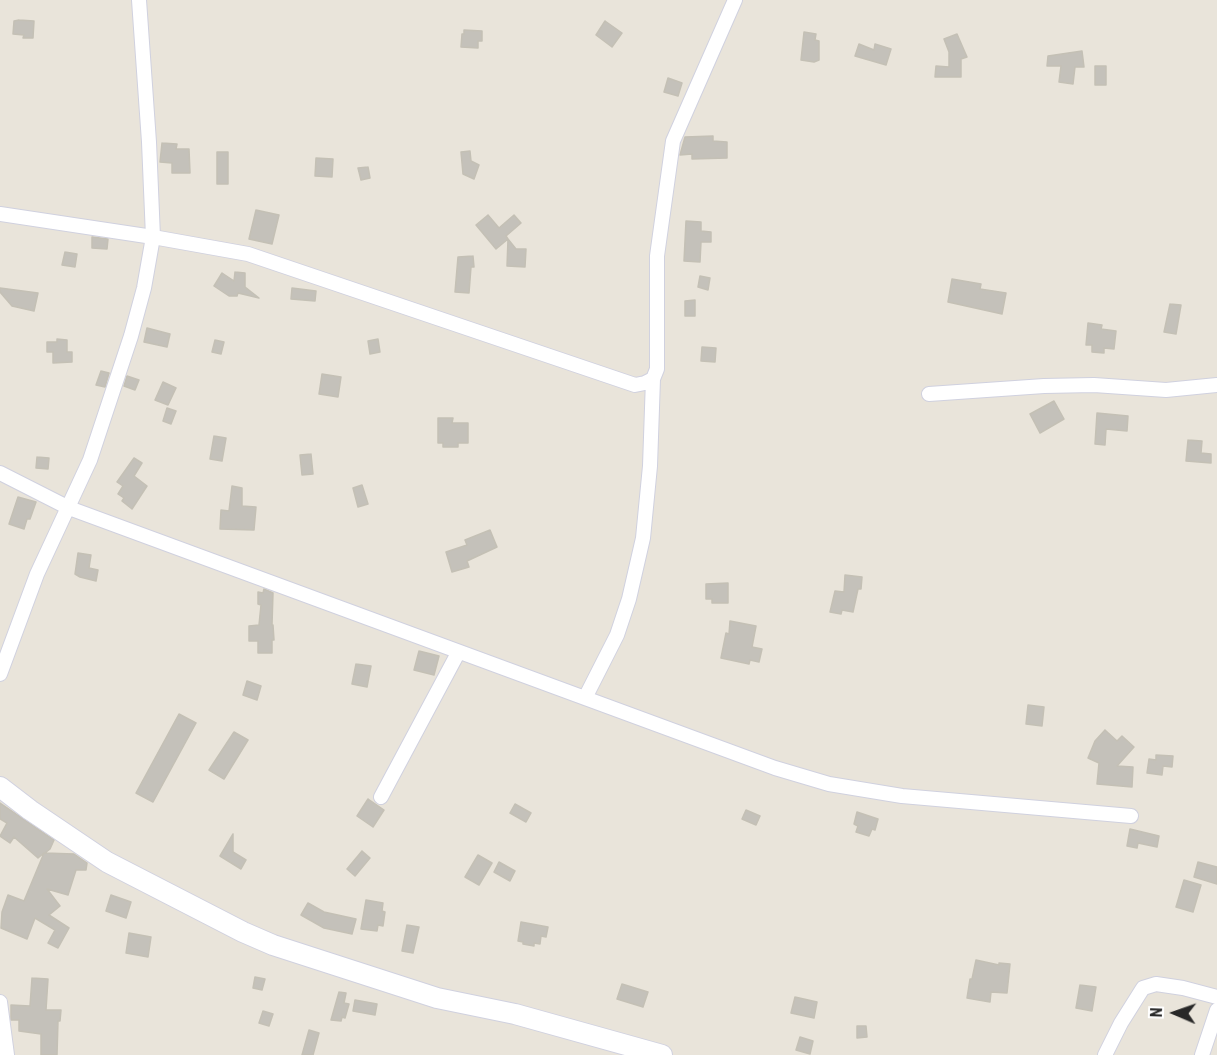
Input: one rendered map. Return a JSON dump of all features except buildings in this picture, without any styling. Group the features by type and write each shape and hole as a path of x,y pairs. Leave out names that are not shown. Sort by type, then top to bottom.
{"street":[{"path":"0,674 37,574 90,460 131,336 144,288 153,237 139,0"},
{"path":"585,699 617,635 629,598 643,538 650,466 653,379 657,369 657,256 670,150 678,125 732,0"},
{"path":"0,213 249,254 635,385 653,379"},
{"path":"929,393 1044,386 1094,385 1166,390 1217,385"},
{"path":"0,473 69,508 775,768 829,784 902,796 1131,816"},
{"path":"381,797 458,652"},
{"path":"0,787 107,862 273,945 437,998 515,1014 662,1055"},
{"path":"1105,1055 1121,1023 1143,988 1155,984 1184,988 1217,997"},
{"path":"0,1002 7,1055"},
{"path":"1202,1055 1217,1010"}]}
